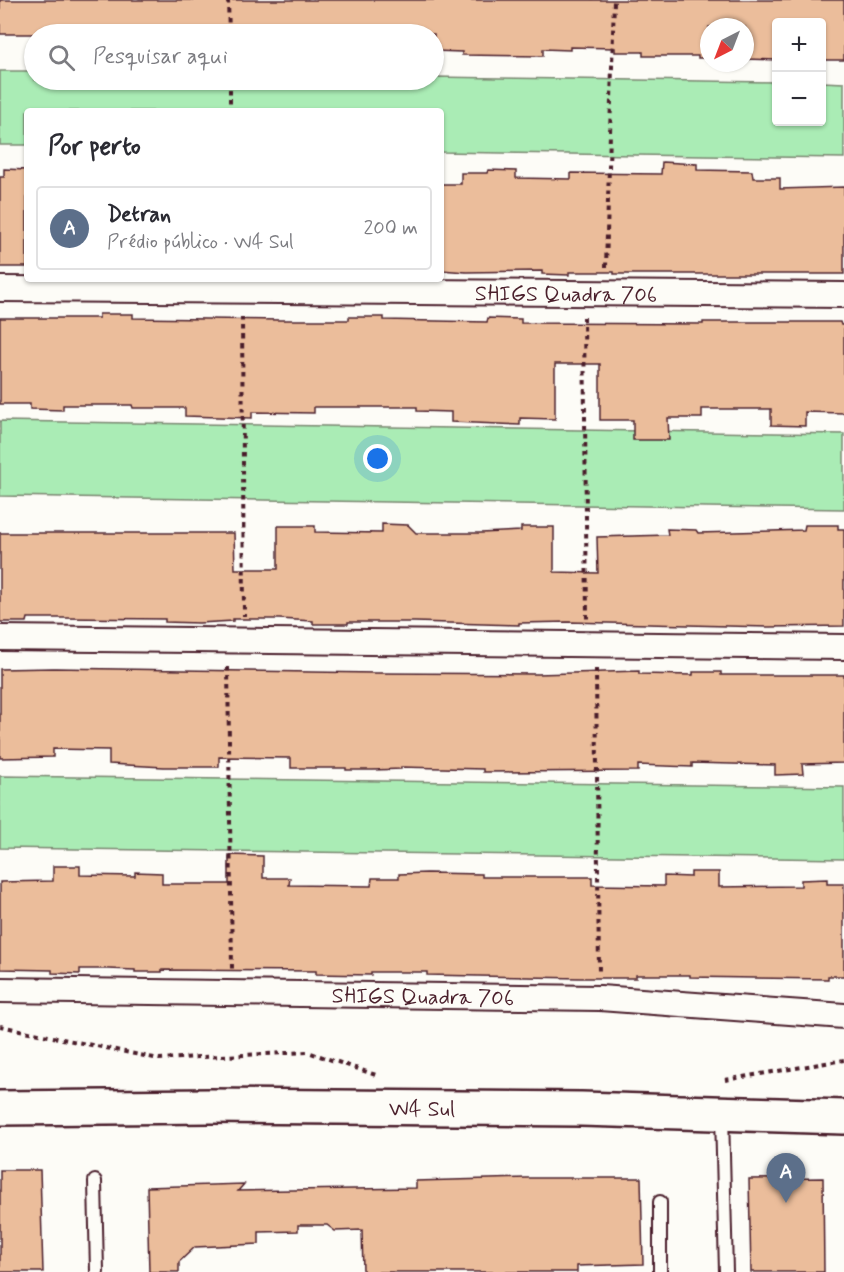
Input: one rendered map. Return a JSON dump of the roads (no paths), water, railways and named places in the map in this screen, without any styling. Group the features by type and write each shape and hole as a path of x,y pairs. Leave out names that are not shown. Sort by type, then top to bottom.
{"main road":[{"name":"W4 Sul","path":"0,1108 211,1106 580,1109 844,1117"}],"street":[{"name":"SHIGS Quadra 706","path":"0,289 844,295"},
{"path":"0,638 844,647"},
{"name":"SHIGS Quadra 706","path":"0,990 600,999 844,1016"}],"lane":[{"path":"722,1113 726,1272"},
{"path":"95,1181 97,1272"},
{"path":"660,1202 660,1272"}],"place":[{"name":"Detran","path":"786,1203"}]}
